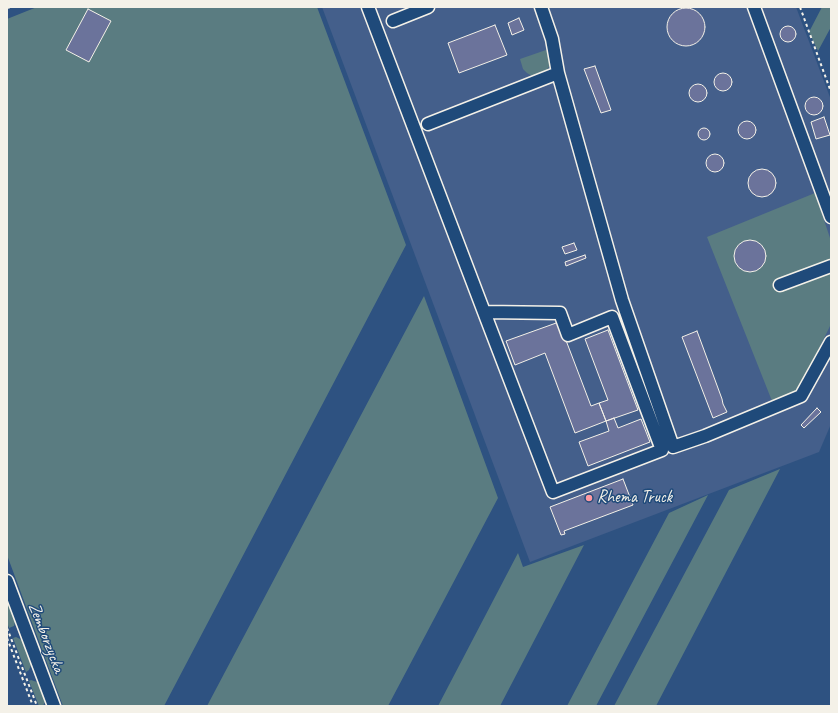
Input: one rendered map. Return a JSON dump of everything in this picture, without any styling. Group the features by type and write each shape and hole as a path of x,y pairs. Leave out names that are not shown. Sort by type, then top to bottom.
{"street":[{"path":"368,7 484,312 553,492 662,450 612,317 568,335 560,313 484,312"},
{"path":"393,21 428,7"},
{"path":"541,7 552,39 558,74 622,300 673,447 706,436 801,396 831,342"},
{"path":"754,7 831,216"},
{"path":"428,124 558,74"},
{"path":"780,285 831,266"},
{"name":"Zemborzycka","path":"7,581 54,706"}],"path":[{"path":"7,8 11,7"},
{"path":"800,7 831,92"},
{"path":"7,628 37,706"},
{"path":"7,638 33,706"}],"shaded area":[{"path":"322,7 796,7 831,100 831,424 819,452 530,562"}],"green space":[{"path":"37,7 317,7 406,245 164,706 63,706 7,555 7,19"},
{"path":"822,7 831,7 831,27 818,51 809,32"},
{"path":"546,50 550,59 550,65 545,73 532,76 523,69 520,59"},
{"path":"815,193 831,241 831,324 798,391 772,401 707,237"},
{"path":"424,296 498,498 388,706 207,706"},
{"path":"780,469 656,706 614,706 729,490"},
{"path":"708,495 596,706 567,706 669,513"},
{"path":"584,545 500,706 438,706 518,553 523,567"},
{"path":"7,599 15,622 14,626 9,628 7,622"},
{"path":"16,637 24,643 31,661 29,670 26,672 13,638"},
{"path":"31,680 37,682 43,695 45,702 43,706 39,706 29,681"}],"building":[{"path":"682,8 690,8 700,13 704,20 704,34 700,41 690,46 682,46 672,41 670,38 667,31 667,23 672,13 675,11"},
{"path":"88,9 111,21 89,62 66,50"},
{"path":"519,18 524,30 512,35 508,23"},
{"path":"495,25 507,55 459,73 448,43"},
{"path":"788,26 794,28 796,34 794,40 788,42 782,40 780,34 782,28"},
{"path":"595,66 611,110 601,113 584,69"},
{"path":"723,73 727,74 731,78 731,86 727,90 723,91 719,90 715,86 714,82 715,78 719,74"},
{"path":"694,84 702,84 707,89 705,100 702,102 694,102 689,97 689,89"},
{"path":"810,97 818,97 823,102 821,113 818,115 810,115 805,110 805,102"},
{"path":"824,117 830,135 816,139 811,122"},
{"path":"743,121 751,121 756,126 754,137 751,139 743,139 738,134 738,126"},
{"path":"706,128 709,129 709,139 702,140 699,139 698,132 699,129"},
{"path":"715,154 721,157 724,163 721,169 715,172 709,169 706,163 709,157"},
{"path":"762,169 772,173 776,183 772,193 762,197 752,193 748,183 752,173"},
{"path":"747,240 753,240 763,247 766,256 765,262 759,269 753,272 747,272 737,265 734,259 734,253 741,243"},
{"path":"574,243 577,250 565,254 562,247"},
{"path":"585,255 586,258 566,266 565,262"},
{"path":"559,322 591,406 599,403 606,421 575,433 545,353 515,365 506,341"},
{"path":"608,330 638,410 606,421 599,403 608,400 585,339"},
{"path":"697,331 727,412 713,418 682,337"},
{"path":"817,408 821,412 804,428 801,425"},
{"path":"614,418 618,428 641,419 650,442 588,466 579,442 609,431 606,421"},
{"path":"623,479 633,505 564,531 565,534 561,535 550,507"}],"place":[{"name":"Rhema Truck","path":"589,498"}]}
